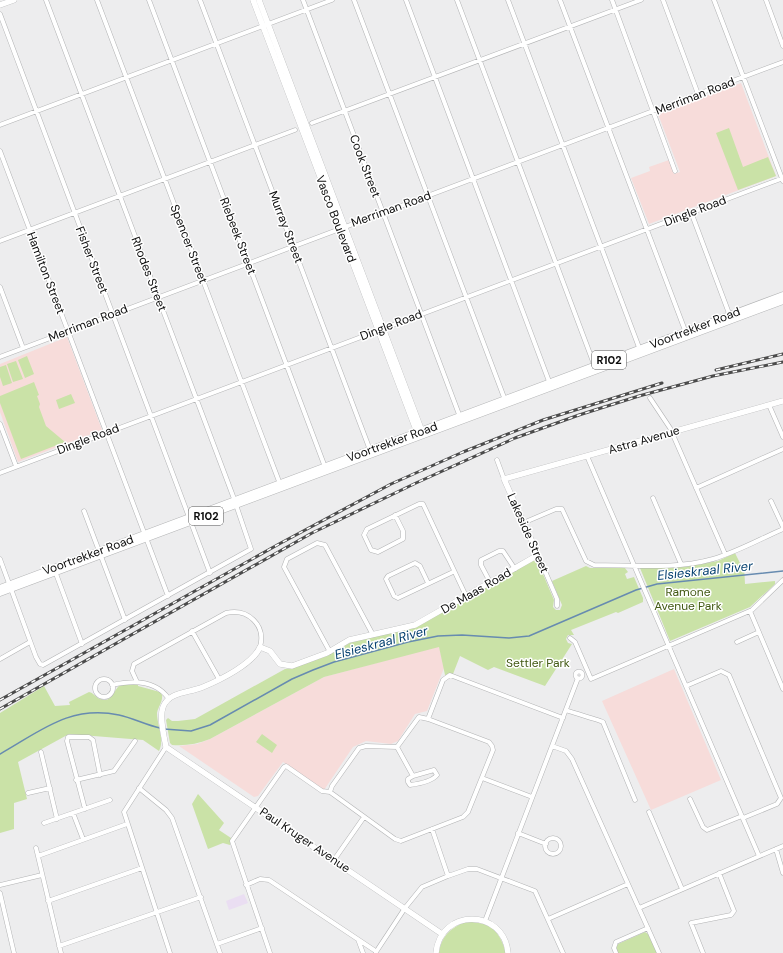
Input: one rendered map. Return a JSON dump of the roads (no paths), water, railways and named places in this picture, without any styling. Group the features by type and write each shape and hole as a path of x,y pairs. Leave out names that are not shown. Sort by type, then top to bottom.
{"main road":[{"name":"Voortrekker Road","path":"731,318 783,295"},
{"name":"Voortrekker Road","path":"0,593 11,587 190,519 686,334 783,301"},
{"name":"Voortrekker Road","path":"0,588 11,587"}],"street":[{"path":"0,5 14,0"},
{"name":"Rhodes Street","path":"46,0 236,503 251,548 250,551 210,573"},
{"name":"Spencer Street","path":"97,0 281,486"},
{"name":"Riebeek Street","path":"149,0 326,469"},
{"name":"Murray Street","path":"200,0 371,452"},
{"name":"Vasco Boulevard","path":"253,0 266,25"},
{"name":"Vasco Boulevard","path":"259,0 266,25 420,434"},
{"name":"Cook Street","path":"303,0 461,419"},
{"path":"0,125 332,0"},
{"path":"354,0 506,402"},
{"path":"406,0 550,385"},
{"path":"457,0 596,368"},
{"path":"508,0 641,352"},
{"path":"560,0 686,334"},
{"path":"612,0 675,172"},
{"path":"312,123 642,0"},
{"path":"663,0 698,94"},
{"path":"714,0 783,179"},
{"path":"766,0 783,46"},
{"name":"Fisher Street","path":"0,14 152,415 210,573"},
{"name":"Merriman Road","path":"0,357 783,62"},
{"path":"0,241 295,130"},
{"name":"Hamilton Street","path":"0,151 168,596"},
{"name":"Dingle Road","path":"0,473 691,212 783,179"},
{"path":"691,212 731,318"},
{"path":"0,287 23,348"},
{"path":"650,398 672,432 724,554"},
{"name":"Astra Avenue","path":"504,479 783,401"},
{"path":"769,405 783,437"},
{"path":"0,424 16,466"},
{"path":"696,488 783,449"},
{"path":"587,456 759,856"},
{"name":"Lakeside Street","path":"497,460 538,555 556,599 557,606"},
{"path":"653,498 681,564"},
{"path":"523,523 561,508 565,512 588,563 594,565 681,564 708,560 783,528 771,500"},
{"path":"395,515 403,531 403,539 378,552 372,551 365,537 365,530 395,515 419,504 423,504 453,572 466,596"},
{"path":"84,511 125,620"},
{"path":"330,652 284,567 287,559 317,542 325,545 373,635"},
{"path":"490,582 480,565 483,558 503,551 514,569"},
{"name":"De Maas Road","path":"260,647 268,649 280,664 288,666 330,652 349,640 415,625 538,555"},
{"path":"0,559 30,642 38,661 43,665 210,573"},
{"path":"428,583 420,566 415,563 388,576 386,579 392,593 397,598 453,572"},
{"path":"55,570 82,644"},
{"path":"570,638 575,642 591,679 750,611 783,580"},
{"path":"750,611 782,682 783,689"},
{"path":"137,682 132,671 134,664 226,613 237,612 249,616 257,623 261,635 260,647 253,659 202,688 169,699 163,708 162,718 166,747 124,812 126,824 170,953"},
{"path":"192,631 219,679"},
{"path":"737,642 759,632"},
{"path":"0,659 30,642"},
{"path":"686,686 721,671 726,672 732,682 781,798 777,804 707,830 703,827 690,799"},
{"path":"428,719 443,680 447,676 455,676 563,718"},
{"path":"485,921 578,678"},
{"path":"102,680 107,680 112,685 112,692 107,697 100,697 96,692 95,686 102,680"},
{"path":"112,685 137,682 156,686 162,690 169,699"},
{"path":"566,710 586,718 600,720 603,722 635,800"},
{"path":"270,953 232,845 232,839 284,767 286,766 322,791 330,792 364,817 401,841 462,817 468,812 493,750 491,744 420,717 397,747"},
{"path":"84,809 66,740 71,736 89,737 93,740 100,775"},
{"path":"76,780 116,770 135,741"},
{"path":"552,746 566,751 572,759 659,953"},
{"name":"Paul Kruger Avenue","path":"166,747 442,934"},
{"path":"330,792 336,780 360,747 397,747"},
{"path":"397,747 413,776"},
{"path":"41,752 57,819"},
{"path":"434,770 437,773 433,778 412,785 408,781 413,776 434,770"},
{"path":"482,778 532,797"},
{"path":"28,793 50,788"},
{"path":"139,788 166,810 172,818 220,953"},
{"path":"44,824 110,800"},
{"path":"649,812 682,889"},
{"path":"73,813 83,840"},
{"path":"334,860 364,817"},
{"path":"38,856 126,824"},
{"path":"432,829 448,876"},
{"path":"518,833 546,844"},
{"path":"639,908 783,846"},
{"path":"36,848 61,953"},
{"path":"776,849 783,874"},
{"path":"48,901 142,868"},
{"path":"376,952 405,908 422,887 472,868 502,877 533,890 563,953"},
{"path":"703,953 691,923 732,914 734,909 719,873"},
{"path":"0,885 42,875"},
{"path":"246,884 260,879 269,880 376,952"},
{"path":"548,919 628,884"},
{"path":"0,893 14,953"},
{"path":"59,946 201,898"},
{"path":"436,953 442,934 451,926 462,920 474,919 485,921 495,927 502,935 508,953"},
{"path":"217,944 262,928"},
{"path":"616,953 614,946 616,942 648,928"},
{"path":"359,941 364,953 376,952"}],"waterway":[{"name":"Elsieskraal River","path":"164,729 191,731 210,725 292,679 313,670 334,662 408,642 438,636 462,635 509,638 529,636 636,590 657,584 783,571"},
{"name":"Elsieskraal River","path":"0,754 56,722 85,714 101,713 119,715 160,728"}],"railway":[{"path":"716,370 783,354"},
{"path":"0,709 312,533 416,483 515,438 579,415 639,396 713,376 783,362"},
{"path":"0,700 279,544 391,484 463,452 543,420 662,383"}],"park label":[{"name":"Ramone Avenue Park","path":"688,599"},
{"name":"Settler Park","path":"538,663"}]}
